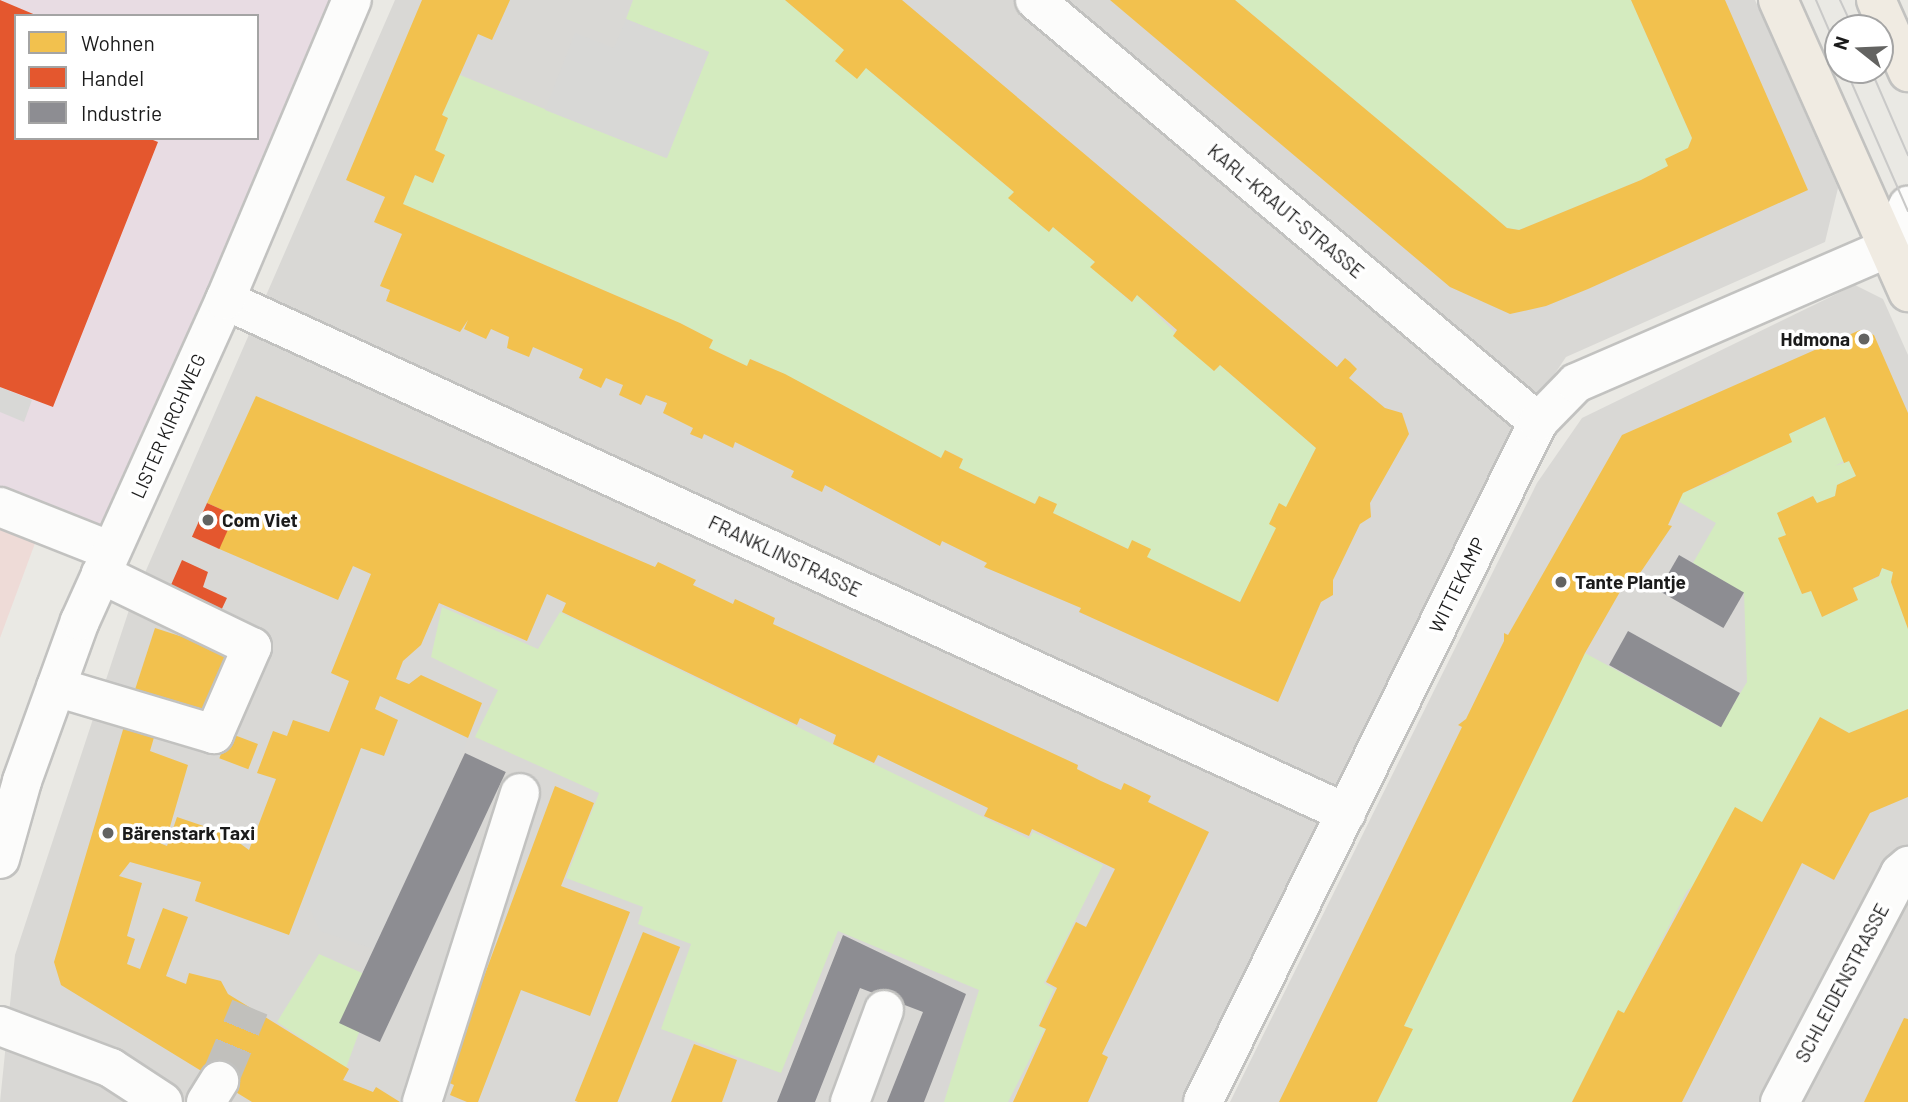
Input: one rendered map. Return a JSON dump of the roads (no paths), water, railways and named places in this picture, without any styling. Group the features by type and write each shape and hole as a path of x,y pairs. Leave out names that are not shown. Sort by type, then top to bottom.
{"main road":[{"path":"1778,0 1898,251 1908,292"},
{"path":"1876,0 1908,72"}],"street":[{"name":"LISTER KIRCHWEG","path":"0,859 56,687 106,562 225,300 352,0"},
{"name":"KARL-KRAUT-STRASSE","path":"1035,0 1538,422"},
{"path":"1898,251 1908,206"},
{"name":"WITTEKAMP","path":"1203,1102 1538,422 1576,383 1898,251"},
{"name":"FRANKLINSTRASSE","path":"225,300 1346,813"},
{"path":"0,507 106,562 252,647 214,734 56,687"},
{"path":"422,1102 520,793"},
{"name":"SCHLEIDENSTRASSE","path":"1780,1102 1900,873 1908,866"},
{"path":"850,1102 884,1010"},
{"path":"0,1026 111,1068 163,1102"}],"tunnel":[{"path":"219,1081 250,1007"}],"tram line":[{"path":"1816,0 1824,19"},
{"path":"1840,0 1846,14"},
{"path":"1852,84 1908,211"},
{"path":"1877,84 1908,155"}],"place":[{"name":"Hdmona","path":"1864,339"},
{"name":"Com Viet","path":"208,520"},
{"name":"Tante Plantje","path":"1561,582"},
{"name":"Bärenstark Taxi","path":"108,833"}]}
